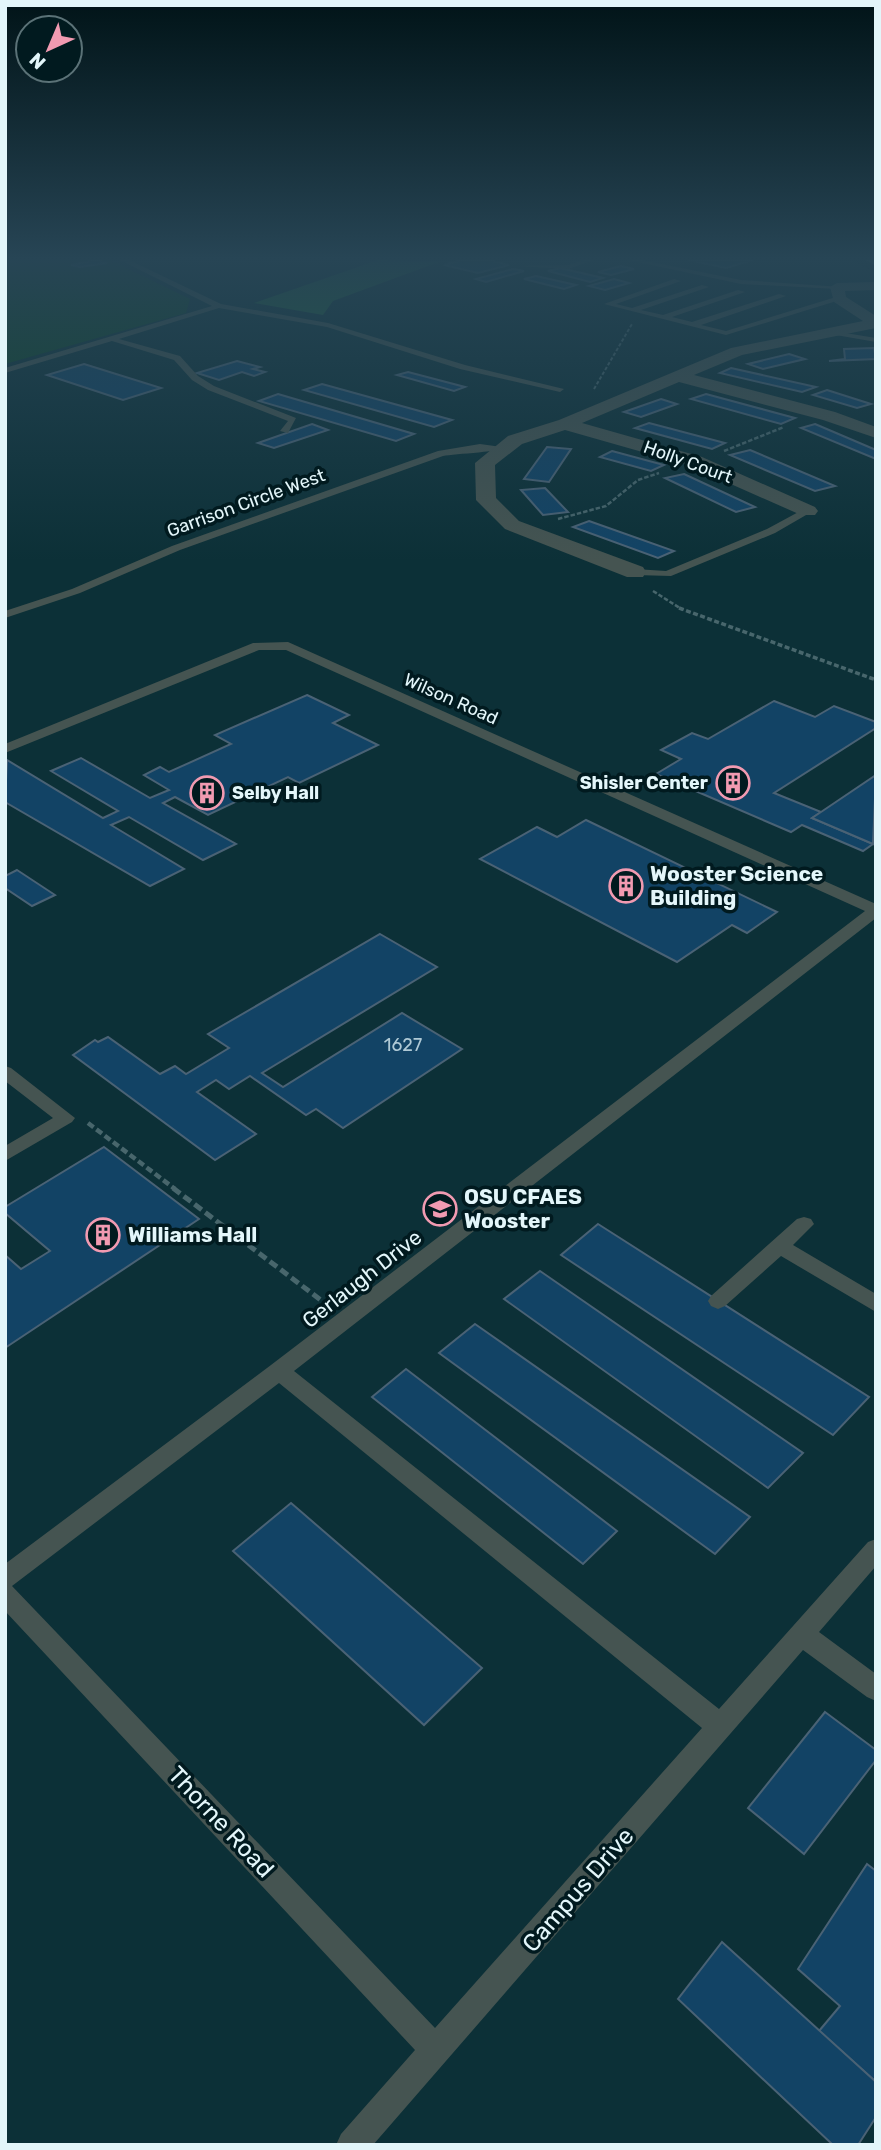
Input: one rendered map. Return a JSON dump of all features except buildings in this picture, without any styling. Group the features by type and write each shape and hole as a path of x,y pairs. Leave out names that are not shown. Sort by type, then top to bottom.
{"street":[{"path":"635,572 568,549 512,525 486,500 485,463 515,440 565,424 717,360"},
{"path":"681,377 829,416 876,433"},
{"name":"Holly Court","path":"565,424 695,461 808,510"}],"lane":[{"path":"5,371 43,360"},
{"path":"179,360 195,378 211,388 293,420 285,430"},
{"path":"442,360 560,389"},
{"name":"Garrison Circle West","path":"5,615 76,591 176,548 441,453 480,447 504,448"},
{"path":"635,572 667,574 771,531 808,510"},
{"name":"Wilson Road","path":"5,749 257,646 288,646 876,910"},
{"name":"Gerlaugh Drive","path":"5,1578 347,1320 876,910"},
{"path":"5,1072 66,1118 5,1155"},
{"path":"718,1301 804,1224"},
{"path":"780,1246 876,1304"},
{"path":"279,1371 721,1727"},
{"name":"Campus Drive","path":"352,2145 876,1549"},
{"name":"Thorne Road","path":"5,1594 437,2051"},
{"path":"802,1634 876,1689"}],"path":[{"path":"590,396 611,360"},
{"path":"635,572 639,581 675,607 876,680"},
{"path":"88,1122 347,1320"}],"shaded area":[{"name":"OSU CFAES Wooster","path":"5,360 876,360 876,2145 5,2145"}],"place":[{"name":"Shisler Center","path":"733,783"},
{"name":"Selby Hall","path":"207,793"},
{"name":"Wooster Science Building","path":"626,886"},
{"name":"OSU CFAES Wooster","path":"440,1209"},
{"name":"Williams Hall","path":"103,1235"}]}
